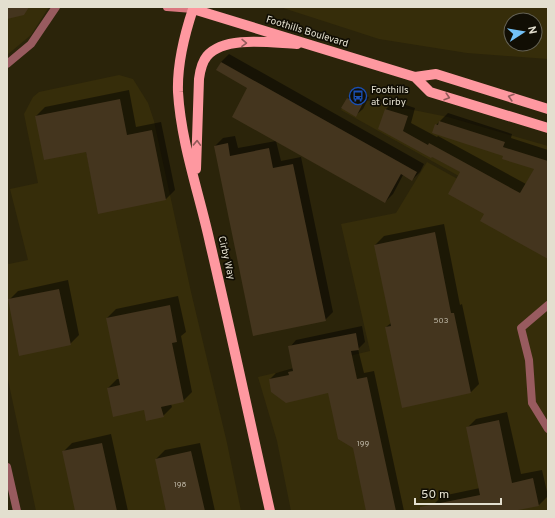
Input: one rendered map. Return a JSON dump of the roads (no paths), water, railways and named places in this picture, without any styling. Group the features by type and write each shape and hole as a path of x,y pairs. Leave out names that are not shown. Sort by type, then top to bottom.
{"main road":[{"path":"167,7 191,8"},
{"name":"Foothills Boulevard","path":"191,8 415,77 436,74 548,108"},
{"name":"Cirby Way","path":"191,8 182,44 178,73 178,92 184,129 270,511"},
{"path":"196,182 199,79 200,70 207,56 223,46 238,42 310,45"},
{"name":"Foothills Boulevard","path":"415,77 430,92 548,128"}],"street":[{"path":"7,64 31,44 56,7"},
{"path":"548,305 521,328 529,360 532,403 548,429"},
{"path":"7,467 17,511"}],"place":[{"name":"Foothills at Cirby","path":"358,96"}]}
